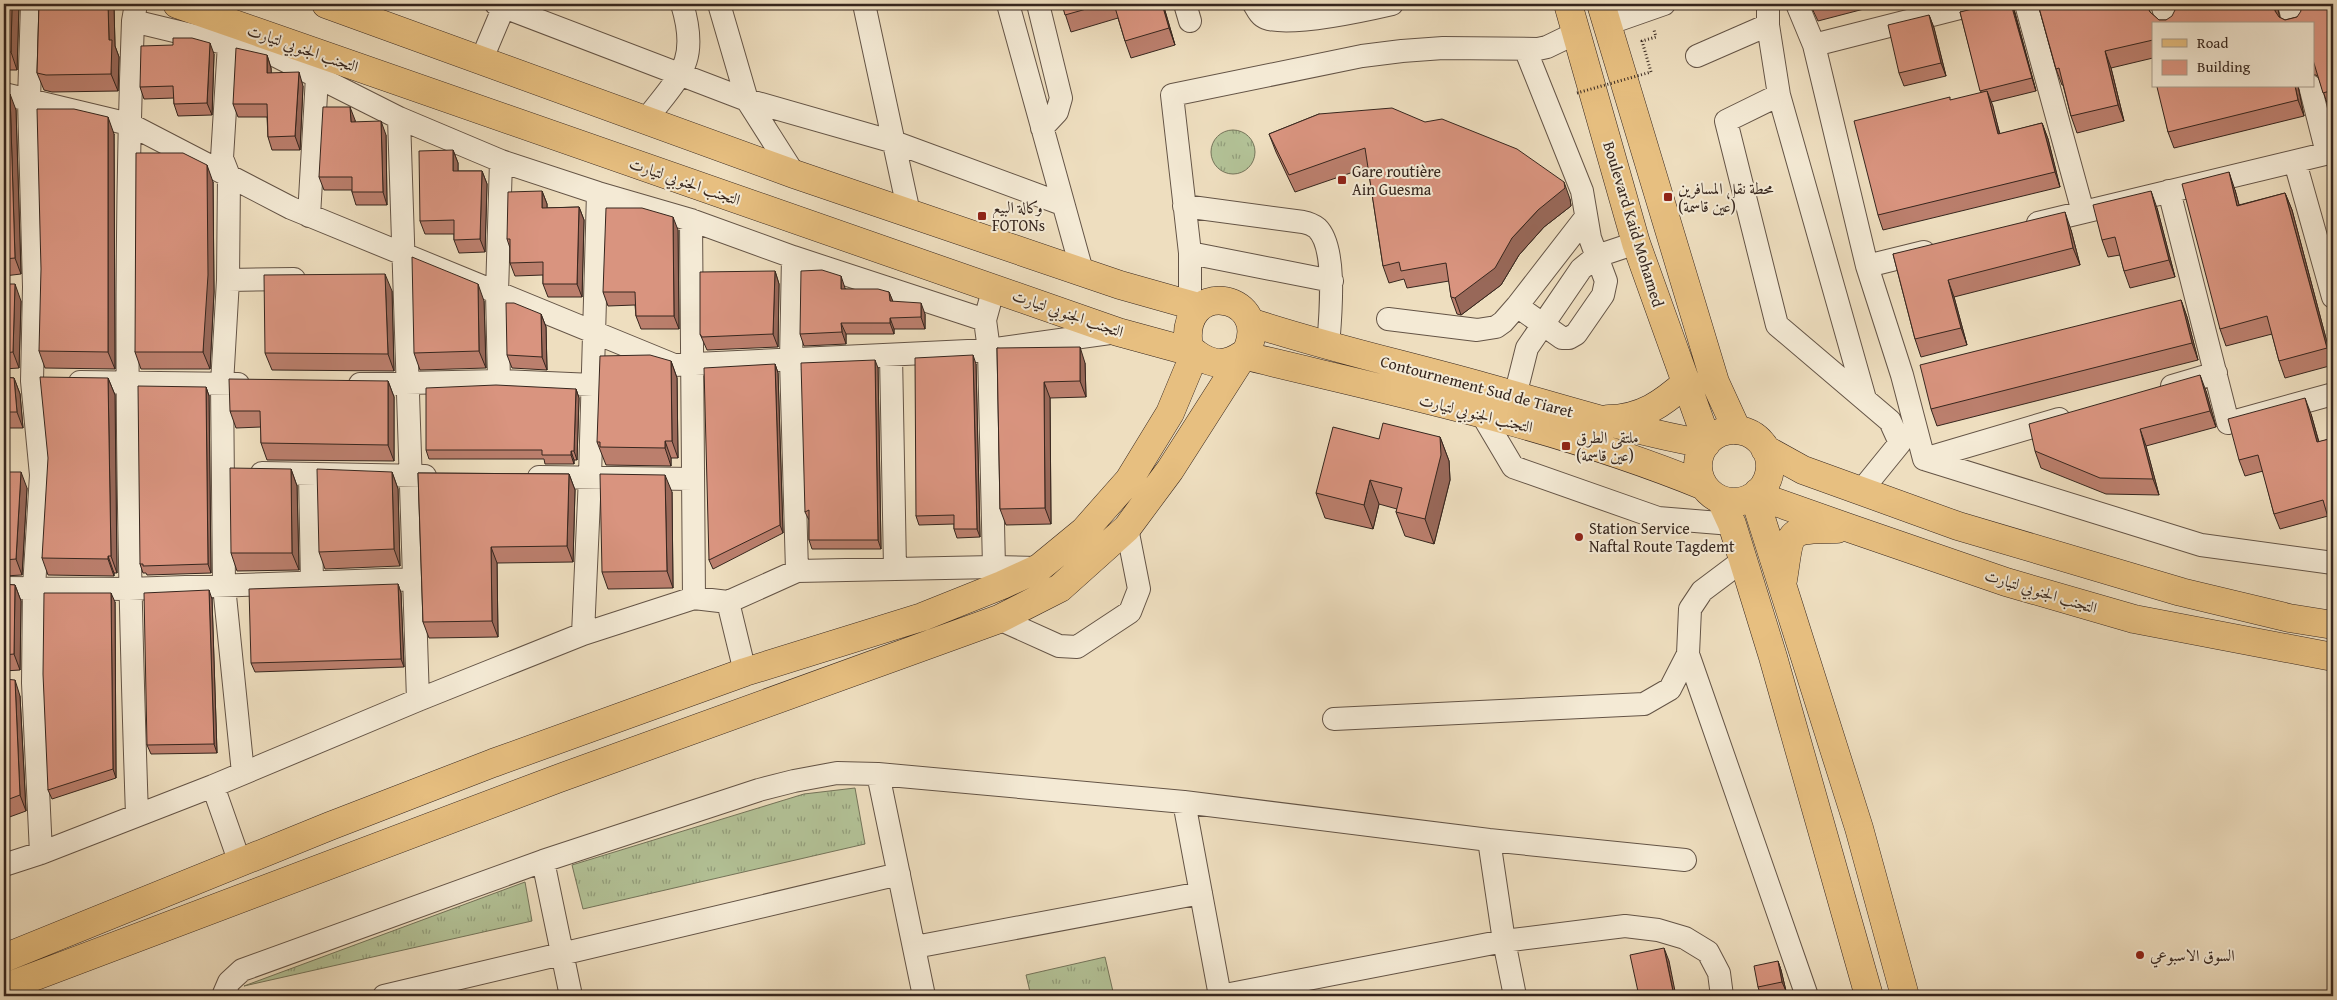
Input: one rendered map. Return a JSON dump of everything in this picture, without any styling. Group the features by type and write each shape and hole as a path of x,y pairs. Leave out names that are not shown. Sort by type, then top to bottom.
{"main road":[{"name":"التجنب الجنوبي لتيارت","path":"177,4 994,287 1118,332 1195,353"},
{"name":"Boulevard Kaid Mohamed","path":"1568,4 1636,242 1707,442"},
{"path":"4,988 557,779 999,619 1060,588 1127,528 1170,470 1251,340 1250,322 1246,313 1238,305 1228,301 1207,302 1194,307 1082,271 794,174 332,5"},
{"name":"Boulevard Kaid Mohamed","path":"1604,14 1715,382 1737,430"},
{"path":"1194,307 1187,335 1189,348 1204,360 1213,364 1224,364 1234,361 1242,355"},
{"name":"Contournement Sud de Tiaret","path":"1250,322 1328,347 1645,432 1707,442"},
{"path":"4,958 493,764 745,672 922,617 1039,568 1084,531 1128,480 1170,413 1195,353"},
{"name":"التجنب الجنوبي لتيارت","path":"1242,355 1481,413 1581,441 1644,462 1713,493"},
{"path":"1602,420 1635,416 1651,410 1687,382"},
{"path":"1869,996 1773,657 1732,524 1698,469 1701,452 1707,442 1721,432 1737,430 1753,436 1765,448 1803,470 1958,526 2181,592 2289,618 2333,625"},
{"path":"1713,493 1732,502 1756,494 1768,476 1769,457 1765,448"},
{"name":"التجنب الجنوبي لتيارت","path":"1756,494 1852,530 2006,582 2134,619 2333,657"},
{"path":"1756,494 1782,584 1859,828 1905,996"},
{"path":"1782,584 1789,543 1797,532 1805,529 1852,530"}],"street":[{"path":"32,4 29,100 34,287 39,381 31,475 34,587 23,683 41,853"},
{"path":"645,121 680,75 686,63 690,37 682,4"},
{"path":"719,4 747,100 794,174"},
{"path":"864,4 909,213"},
{"path":"1008,4 1082,271"},
{"path":"1038,4 1061,98 1057,112 1042,128"},
{"path":"1254,4 1265,18 1296,20 1392,4"},
{"path":"1604,14 1664,4"},
{"path":"1797,4 1814,45 1867,266 1912,373 1924,459"},
{"path":"1814,45 1974,4"},
{"path":"2026,4 2083,212"},
{"path":"2162,4 2167,22"},
{"path":"2289,4 2294,22"},
{"path":"481,61 501,5 747,100 894,142 1062,204"},
{"path":"137,815 129,589 127,384 129,124 134,12 229,44 274,55 400,118 501,161 598,193 692,220 793,257 985,320"},
{"path":"1698,56 1768,14 1779,95 1865,400"},
{"path":"1194,307 1190,253 1172,95 1362,56 1402,51 1444,48 1526,51 1547,47 1576,33"},
{"path":"229,44 222,158 229,176 228,280 222,384 224,586 243,773"},
{"path":"1516,306 1562,338 1569,338 1576,334 1606,288 1604,274 1590,238 1579,183 1526,51"},
{"path":"309,216 317,77"},
{"path":"2017,228 2169,190 2330,153 2311,88"},
{"path":"4,94 129,124 309,216 674,365 989,350 1118,332"},
{"path":"1779,95 1726,121 1777,325 1890,421 1900,443 1861,491"},
{"path":"400,118 402,254 394,278 407,384 418,700"},
{"path":"499,381 497,292 501,161"},
{"path":"2295,162 2333,297"},
{"path":"2169,190 2188,304 2216,373 2228,423 2333,394"},
{"path":"583,634 590,477 598,193"},
{"path":"1184,206 1311,224 1321,233 1325,242 1332,281 1328,347"},
{"path":"1388,319 1485,330 1502,322 1586,216"},
{"path":"692,220 694,598"},
{"path":"1515,396 1527,348 1581,269 1597,256 1636,242"},
{"path":"1867,266 1942,247"},
{"path":"1190,253 1332,281"},
{"path":"793,257 791,360 798,571"},
{"path":"228,280 316,279"},
{"path":"11,288 34,287"},
{"path":"994,287 985,320 989,350 994,567"},
{"path":"891,355 895,568"},
{"path":"2150,392 2216,373"},
{"path":"39,381 127,384 261,384"},
{"path":"339,384 499,381 593,385"},
{"path":"1481,413 1513,467 1658,518 1732,524"},
{"path":"1924,459 2075,414"},
{"path":"1924,459 2201,545 2333,563"},
{"path":"223,472 448,476"},
{"path":"310,474 312,583"},
{"path":"514,477 693,480"},
{"path":"999,619 1059,646 1076,647 1130,612 1139,589 1127,528"},
{"path":"1742,561 1702,591 1690,610 1688,654 1807,996"},
{"path":"4,866 213,786 418,700 583,634 694,598 728,602 798,571 895,568 1039,568"},
{"path":"4,588 129,589 414,579"},
{"path":"728,602 745,672"},
{"path":"1334,719 1644,704 1670,689 1688,654"},
{"path":"223,996 229,982 242,970 543,861 794,780 837,773 878,774 1184,802 1488,840 1685,860"},
{"path":"878,774 924,996"},
{"path":"213,786 240,863"},
{"path":"1184,802 1220,996 1504,942 1625,926 1658,930 1685,938 1708,952 1719,973 1722,996"},
{"path":"1488,840 1504,942 1515,996"},
{"path":"543,861 571,996"},
{"path":"384,996 899,874"},
{"path":"915,947 1201,893"}],"path":[{"path":"1577,93 1651,72 1642,41 1656,37"}],"green space":[{"path":"1237,130 1249,136 1254,143 1254,161 1249,168 1242,173 1229,174 1221,171 1214,164 1211,148 1214,140 1221,133"},
{"path":"855,788 865,844 583,909 572,865 804,794"},
{"path":"525,882 532,921 244,986"},
{"path":"1105,957 1114,996 1031,996 1026,975"}],"building":[{"path":"4,4 12,4 11,52 4,52"},
{"path":"39,4 108,4 109,40 112,40 111,74 46,75 37,73"},
{"path":"1062,4 1104,4 1065,15"},
{"path":"1114,4 1162,4 1169,28 1125,41"},
{"path":"1993,4 2011,4 2032,78 1980,91 1960,12"},
{"path":"2038,4 2146,4 2150,12 2159,20 2166,20 2172,16 2175,10 2173,4 2274,4 2275,11 2279,17 2285,20 2297,17 2301,11 2299,4 2333,4 2333,90 2323,93 2314,63 2314,22 2152,22 2152,40 2105,51 2118,105 2071,116 2059,68 2056,69"},
{"path":"1929,15 1941,63 1899,73 1888,25"},
{"path":"173,38 192,38 210,43 207,103 174,104 173,86 140,87 141,46 173,45"},
{"path":"236,48 267,55 267,73 299,72 295,136 268,137 267,104 233,104"},
{"path":"2157,88 2295,88 2298,100 2168,132"},
{"path":"1987,91 1998,134 2042,123 2055,172 1878,215 1854,121 1950,97 1950,100"},
{"path":"4,93 10,94 15,258 4,259"},
{"path":"323,107 350,107 351,122 381,121 383,192 352,192 352,177 319,177"},
{"path":"1392,108 1425,122 1442,119 1517,149 1564,182 1565,188 1538,210 1512,238 1495,268 1455,298 1451,297 1446,263 1401,271 1399,262 1383,266 1365,148 1289,175 1269,134 1319,114"},
{"path":"37,109 74,109 108,117 108,352 39,351 41,269"},
{"path":"453,150 453,171 482,171 480,239 454,240 454,220 420,221 419,151"},
{"path":"136,153 183,153 207,165 208,275 203,352 135,352"},
{"path":"2229,172 2237,206 2285,193 2327,348 2279,361 2267,316 2220,329 2182,184"},
{"path":"542,191 542,208 579,207 577,284 543,284 543,262 510,263 510,239 507,239 508,192"},
{"path":"2151,191 2169,260 2124,271 2115,237 2102,240 2093,205"},
{"path":"606,208 642,208 673,217 674,316 636,316 635,292 603,292"},
{"path":"2065,212 2073,248 1948,280 1961,328 1915,339 1893,254"},
{"path":"412,257 478,284 479,351 414,353"},
{"path":"822,270 841,276 841,289 878,289 889,292 890,301 921,303 921,317 890,318 890,323 841,323 842,332 800,334 801,271"},
{"path":"775,271 773,334 702,337 700,334 700,272"},
{"path":"385,274 388,354 265,353 264,275"},
{"path":"4,284 15,284 13,352 4,353"},
{"path":"2181,300 2192,343 1931,409 1920,365"},
{"path":"506,303 514,303 541,314 542,357 507,355"},
{"path":"1080,347 1080,381 1044,382 1045,508 1000,509 997,348"},
{"path":"650,355 671,361 672,441 665,441 665,448 600,447 600,442 597,442 600,356"},
{"path":"973,355 977,529 954,529 954,515 916,516 915,358"},
{"path":"875,360 878,540 809,540 809,510 805,512 801,363"},
{"path":"775,364 780,525 709,560 704,368"},
{"path":"2200,375 2210,411 2140,429 2153,479 2100,478 2035,451 2029,424"},
{"path":"4,377 14,378 17,412 4,412"},
{"path":"40,377 108,378 111,556 108,556 108,559 42,558 48,458"},
{"path":"229,379 388,381 388,445 261,443 260,411 230,411"},
{"path":"496,385 576,389 574,451 571,451 571,455 542,455 542,450 426,450 426,388"},
{"path":"138,386 206,387 208,564 143,566 143,564 140,564"},
{"path":"2305,398 2317,442 2333,438 2333,520 2329,521 2323,500 2274,514 2258,455 2239,460 2228,419"},
{"path":"1383,423 1440,437 1441,455 1425,519 1396,512 1402,488 1370,480 1364,505 1316,493 1333,427 1379,439"},
{"path":"230,468 291,469 292,553 231,553"},
{"path":"317,469 392,472 394,549 319,552"},
{"path":"4,472 21,472 16,559 4,560"},
{"path":"418,473 569,474 567,546 491,547 492,621 423,622"},
{"path":"600,474 665,475 667,571 602,572"},
{"path":"4,584 15,585 14,654 4,655"},
{"path":"398,584 401,659 251,663 249,589"},
{"path":"209,590 214,744 147,745 144,593"},
{"path":"44,593 111,593 113,769 48,790 43,674"},
{"path":"4,679 15,680 20,795 4,801"},
{"path":"1664,948 1674,996 1639,996 1630,955"},
{"path":"1778,961 1782,982 1758,987 1754,966"},
{"path":"167,992 168,996 151,996"}],"place":[{"name":"Gare routière Ain Guesma","path":"1342,180"},
{"name":"محطة نقل المسافرين (عين قاسمة)","path":"1668,197"},
{"name":"وكالة البيع FOTONs","path":"982,216"},
{"name":"ملتقى الطرق (عين قاسمة)","path":"1566,446"},
{"name":"Station Service Naftal Route Tagdemt","path":"1579,537"},
{"name":"السوق الاسبوعي","path":"2140,955"}]}
